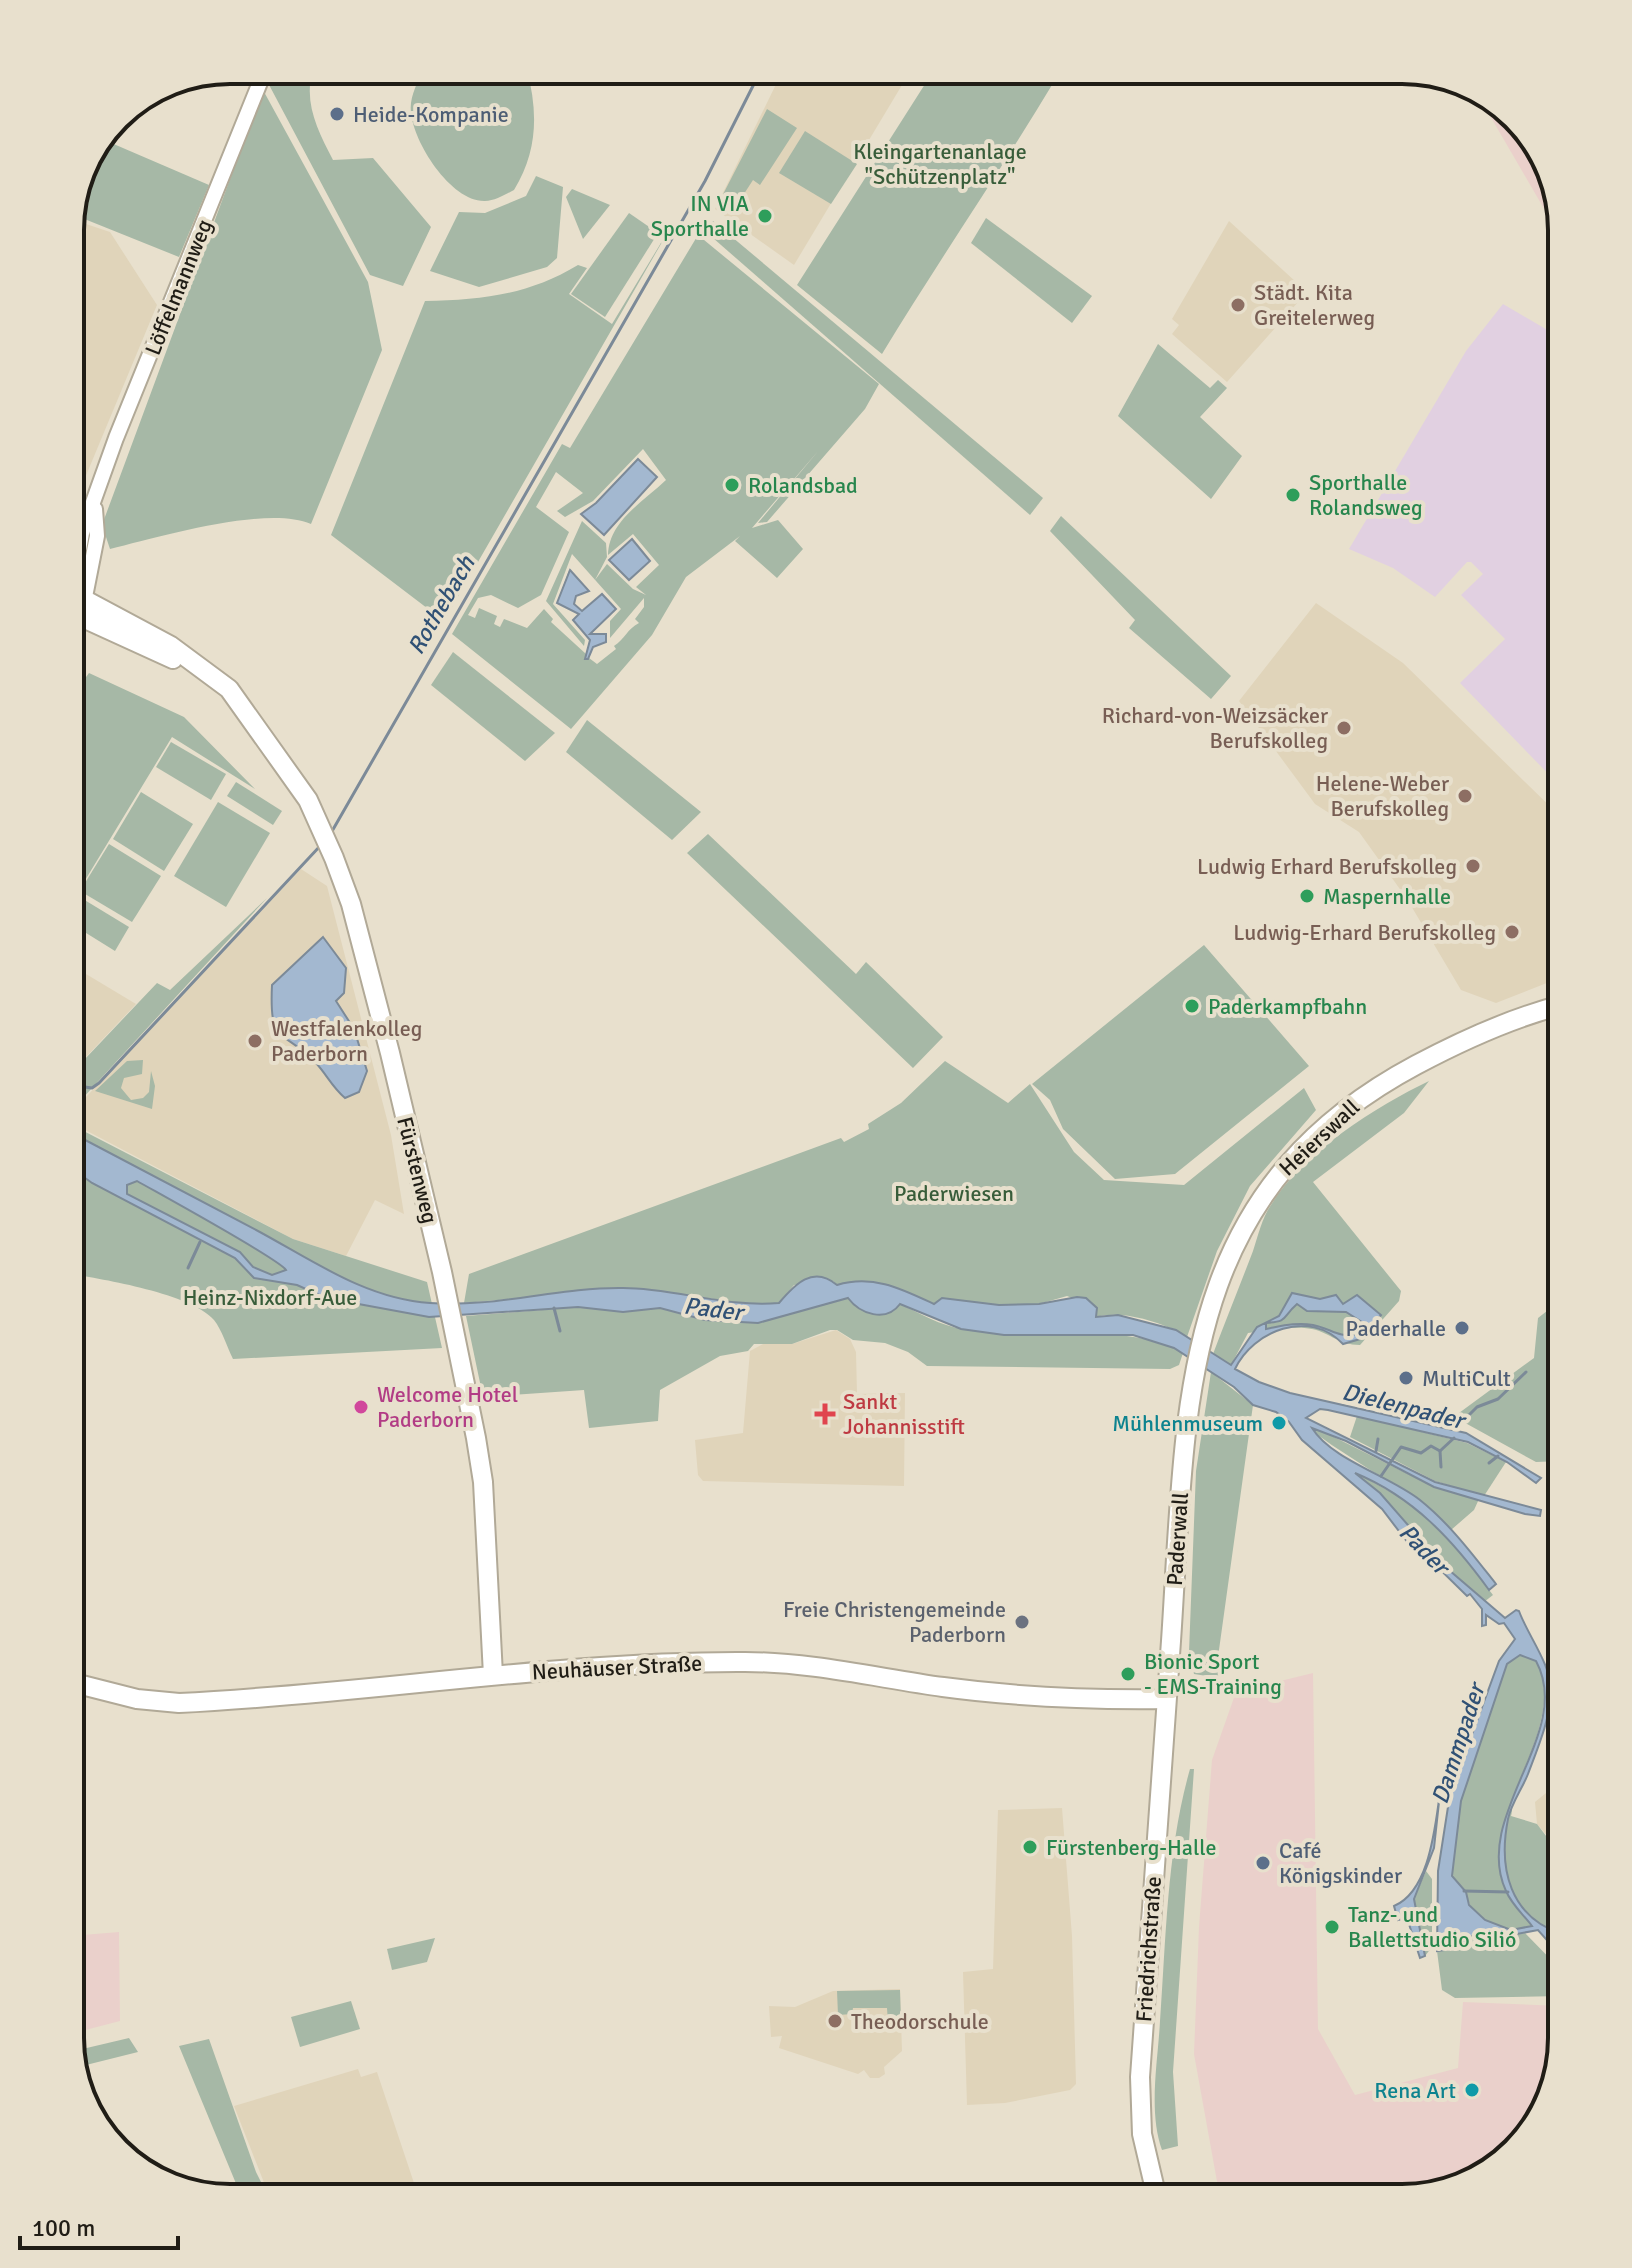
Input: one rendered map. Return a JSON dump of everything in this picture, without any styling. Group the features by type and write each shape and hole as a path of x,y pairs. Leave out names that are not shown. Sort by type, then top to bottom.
{"main road":[{"name":"Fürstenweg","path":"84,606 191,659 229,689 287,766 329,848 369,970 446,1293 483,1482 493,1675"},
{"name":"Heierswall","path":"1194,1373 1201,1339 1232,1247 1262,1194 1293,1156 1333,1118 1366,1093 1425,1060 1519,1016 1548,1009"},
{"name":"Paderwall","path":"1166,1699 1182,1470 1194,1373"},
{"name":"Neuhäuser Straße","path":"84,1686 137,1699 179,1703 668,1662 743,1662 969,1690 1076,1699 1166,1699"},
{"name":"Friedrichstraße","path":"1154,2184 1142,2134 1140,2077 1166,1699"}],"street":[{"name":"Löffelmannweg","path":"84,575 97,536 94,505 116,438 259,84"}],"shaded area":[{"path":"776,84 903,84 794,265 715,209"},
{"path":"1488,112 1518,141 1528,157 1537,174 1547,214"},
{"name":"Städt. Kita Greitelerweg","path":"1229,221 1307,292 1227,382 1172,334 1179,325 1172,319"},
{"path":"84,223 110,232 157,305 84,480"},
{"path":"1503,304 1548,330 1548,774 1460,683 1505,639 1461,595 1483,574 1467,562 1435,597 1393,568 1349,549 1466,351"},
{"path":"1316,603 1403,663 1548,804 1548,983 1496,1003 1461,990 1407,899 1359,832 1315,804 1239,701"},
{"name":"Westfalenkolleg Paderborn","path":"301,869 327,886 391,1135 404,1214 375,1200 346,1256 293,1239 84,1129 84,1099"},
{"path":"84,973 136,1004 84,1059"},
{"name":"Sankt Johannisstift","path":"836,1330 850,1339 856,1352 857,1394 905,1393 904,1486 703,1481 698,1475 695,1440 743,1433 750,1351 765,1343 792,1344"},
{"path":"1313,1673 1318,2029 1355,2095 1458,2068 1463,2002 1548,2005 1547,2057 1537,2094 1528,2111 1518,2127 1491,2154 1458,2173 1421,2183 1402,2184 1217,2184 1194,2054 1199,1927 1212,1760 1236,1692"},
{"path":"1548,1791 1548,1837 1537,1824 1535,1802"},
{"path":"1062,1808 1072,1936 1076,2084 1070,2090 1005,2103 967,2105 963,1972 993,1969 998,1810"},
{"path":"119,1932 120,2021 84,2030 84,1935"},
{"name":"Theodorschule","path":"900,1989 902,2051 884,2067 885,2074 879,2078 870,2078 864,2070 858,2074 779,2048 782,2036 771,2037 769,2006 795,2007 833,1991"},
{"path":"358,2069 361,2077 377,2072 414,2184 265,2184 234,2106"}],"green space":[{"path":"269,84 310,84 317,127 333,160 373,158 431,227 403,286 370,275"},
{"path":"417,84 530,84 534,116 532,146 514,190 485,201 472,199 447,181 426,154 413,124 413,96"},
{"name":"Kleingartenanlage \"Schützenplatz\"","path":"925,84 1053,84 882,354 797,285"},
{"path":"263,90 368,282 382,350 311,524 291,519 241,520 110,549 102,525"},
{"path":"767,109 797,128 760,185 753,180 731,214 718,204"},
{"path":"805,131 857,164 831,204 779,173"},
{"path":"112,143 209,185 179,257 84,219 95,174"},
{"path":"536,176 563,187 557,258 547,267 479,287 430,271 459,212 485,213 526,196"},
{"path":"572,189 610,205 583,239 566,197"},
{"path":"629,213 658,233 605,317 571,294"},
{"path":"986,218 1092,296 1072,323 971,243"},
{"path":"713,221 1043,498 1030,515 705,231"},
{"path":"673,223 444,621 331,535 425,301 504,294 541,283 578,265 587,268 569,294 612,324"},
{"path":"698,235 879,384 865,409 767,522 758,523 819,450 752,528 778,520 803,549 777,578 735,541 740,536 686,577 652,635 571,729 452,634 562,444 570,448","holes":["643,449 666,480 621,522 614,532 608,555 633,534 659,565 636,587 646,595 633,589 607,564 595,580 621,609 610,621 610,638 644,598 644,607 635,619 639,623 614,646 616,649 597,664 589,658 593,647 606,642 606,634 591,634 616,609 602,594 582,611 574,604 576,596 589,591 569,570 557,603 579,614 572,620 590,640 586,654 551,622 553,619 544,609 527,628 504,619 500,627 494,624 497,616 479,608 475,618 468,615 478,598 491,595 518,608 541,595 569,532 536,507 556,472 583,493 557,511 565,517 593,501"]},
{"path":"1158,344 1210,388 1218,380 1227,388 1200,417 1242,456 1211,499 1118,416"},
{"path":"1061,516 1231,676 1211,699 1129,628 1135,620 1050,531"},
{"path":"582,521 606,543 607,557 595,580 572,554 553,604 585,640 584,646 546,601"},
{"path":"453,652 555,733 525,761 431,685"},
{"path":"89,673 184,717 255,789 172,737 84,882 84,680"},
{"path":"587,720 701,812 672,840 566,752"},
{"path":"171,742 226,774 211,800 156,767"},
{"path":"236,782 282,811 273,825 227,796"},
{"path":"141,792 193,824 164,871 113,839"},
{"path":"218,802 270,833 226,907 174,876"},
{"path":"708,834 856,974 866,962 943,1037 913,1068 687,853"},
{"path":"109,844 161,876 132,922 84,893 84,885"},
{"path":"267,898 84,1097 84,1060 157,983 170,990"},
{"path":"84,900 129,927 115,951 84,932"},
{"name":"Paderkampfbahn","path":"1204,945 1309,1066 1175,1174 1115,1179 1063,1129 1050,1100 1032,1084"},
{"path":"143,1060 142,1074 124,1078 121,1088 131,1100 143,1098 149,1092 151,1071 155,1086 152,1109 95,1091 127,1061"},
{"name":"Paderwiesen","path":"945,1061 1008,1103 1030,1084 1074,1152 1104,1180 1184,1185 1304,1088 1316,1110 1250,1186 1217,1251 1187,1337 1167,1327 1130,1316 1096,1317 1097,1308 1067,1296 1039,1304 999,1305 942,1298 935,1304 837,1285 833,1281 794,1285 779,1303 757,1305 635,1288 464,1303 469,1274 841,1138 844,1142 869,1129 868,1124 901,1103"},
{"path":"1429,1081 1404,1113 1313,1182 1401,1291 1399,1301 1360,1345 1346,1343 1312,1329 1288,1328 1248,1333 1231,1365 1213,1354 1265,1216 1285,1185 1342,1132"},
{"name":"Heinz-Nixdorf-Aue","path":"84,1131 293,1239 427,1282 442,1348 233,1359 217,1324 203,1311 167,1295 84,1277"},
{"path":"848,1298 865,1311 878,1311 900,1304 938,1322 963,1329 1134,1337 1183,1353 1179,1365 1170,1369 927,1366 908,1352 885,1343 853,1340 837,1330 830,1330 792,1344 754,1344 748,1351 720,1356 660,1390 658,1421 589,1428 584,1390 483,1397 466,1316 578,1307 623,1312 660,1308 705,1320"},
{"path":"1547,1311 1548,1462 1536,1462 1458,1419 1459,1413 1534,1358 1538,1318"},
{"path":"1211,1372 1253,1405 1218,1657 1218,1663 1225,1665 1224,1674 1213,1677 1194,1674 1189,1652 1196,1471"},
{"path":"1357,1416 1467,1443 1506,1462 1484,1496 1435,1481 1350,1437"},
{"path":"1314,1427 1434,1487 1479,1499 1474,1510 1451,1530 1402,1491 1315,1433"},
{"path":"1355,1472 1417,1507 1449,1539 1493,1595 1484,1602 1442,1564"},
{"path":"1520,1655 1536,1660 1542,1677 1543,1712 1513,1798 1511,1816 1537,1824 1548,1839 1548,1930 1514,1929 1491,1924 1472,1908 1465,1891 1452,1876 1461,1801 1507,1664"},
{"path":"1190,1769 1194,1769 1173,2072 1178,2146 1162,2150 1155,2103 1166,1926 1176,1830"},
{"path":"1426,1871 1432,1879 1432,1947 1425,1956 1414,1899"},
{"path":"1525,1933 1548,1957 1548,1996 1455,1998 1442,1990 1437,1951 1465,1947 1470,1936 1492,1938 1495,1947 1505,1936"},
{"path":"435,1938 427,1962 392,1970 387,1949"},
{"path":"900,1990 901,2022 888,2023 887,2008 853,2008 852,2014 838,2015 837,1991"},
{"path":"351,2001 360,2029 300,2047 291,2017"},
{"path":"129,2038 138,2052 87,2065 85,2049"},
{"path":"209,2039 262,2184 236,2184 179,2046"}],"water":[{"path":"638,459 657,477 604,535 581,514 596,503"},
{"path":"632,539 650,561 629,580 609,560"},
{"path":"570,570 589,591 576,596 574,604 582,611 602,594 616,609 590,634 606,634 606,642 593,647 588,659 585,659 590,640 573,620 579,614 557,603"},
{"path":"323,937 346,968 344,993 336,1001 354,1029 367,1071 359,1092 345,1098 316,1063 280,1034 273,1019 272,985"},
{"name":"Pader","path":"84,1139 340,1276 384,1294 430,1303 478,1303 623,1288 740,1303 779,1303 805,1279 820,1277 837,1285 875,1282 934,1304 942,1298 999,1305 1086,1298 1097,1308 1096,1317 1118,1315 1176,1330 1231,1365 1257,1327 1279,1316 1292,1293 1320,1299 1336,1295 1343,1304 1357,1295 1381,1315 1360,1339 1343,1344 1329,1333 1314,1327 1283,1329 1255,1344 1235,1369 1290,1393 1466,1433 1541,1478 1536,1483 1507,1462 1468,1442 1328,1410 1320,1409 1306,1418 1435,1482 1541,1510 1540,1516 1525,1514 1434,1487 1346,1441 1312,1428 1347,1459 1408,1491 1441,1519 1496,1584 1489,1590 1430,1521 1395,1494 1355,1473 1380,1493 1442,1564 1505,1618 1519,1611 1543,1660 1548,1674 1548,1716 1528,1774 1509,1813 1505,1856 1507,1873 1519,1903 1530,1916 1548,1928 1548,1941 1538,1930 1506,1936 1507,1943 1495,1948 1492,1938 1470,1936 1465,1947 1437,1951 1438,1871 1450,1794 1499,1661 1515,1639 1504,1623 1499,1624 1486,1615 1486,1625 1482,1626 1482,1609 1470,1594 1467,1596 1411,1541 1408,1543 1382,1509 1302,1440 1289,1422 1276,1412 1253,1405 1234,1387 1174,1348 1133,1335 1004,1335 961,1329 900,1304 888,1313 873,1314 859,1308 848,1298 758,1323 705,1320 660,1308 623,1312 578,1307 429,1317 326,1298 297,1285 254,1278 235,1258 84,1177","holes":["137,1181 241,1240 286,1270 272,1275 253,1267 240,1252 127,1194 127,1185","1297,1304 1307,1311 1346,1312 1365,1324 1358,1334 1351,1335 1307,1324 1266,1329 1266,1323 1282,1320","1520,1655 1536,1661 1544,1688 1543,1717 1501,1833 1499,1862 1506,1891 1532,1926 1511,1930 1485,1920 1469,1905 1466,1892 1452,1876 1461,1801 1507,1664"]},
{"path":"1440,1793 1434,1848 1414,1899 1425,1956 1420,1958 1407,1918 1398,1920 1394,1906 1416,1887 1423,1872 1433,1839"}],"waterway":[{"name":"Rothebach","path":"331,833 705,181 754,84"},
{"name":"Rothebach","path":"84,1087 92,1088 99,1083 321,845"},
{"path":"188,1268 200,1242"},
{"path":"554,1308 560,1331"},
{"name":"Dielenpader","path":"1462,1422 1477,1407 1498,1399 1526,1372"},
{"name":"Dielenpader","path":"1381,1476 1401,1447 1421,1453 1431,1446 1440,1451 1454,1438"},
{"path":"1376,1451 1378,1439"},
{"path":"1440,1451 1441,1467"},
{"path":"1489,1463 1498,1456"},
{"path":"1464,1891 1508,1892"}],"place":[{"name":"Heide-Kompanie","path":"337,114"},
{"name":"IN VIA Sporthalle","path":"765,216"},
{"name":"Städt. Kita Greitelerweg","path":"1238,305"},
{"name":"Rolandsbad","path":"732,485"},
{"name":"Sporthalle Rolandsweg","path":"1293,495"},
{"name":"Richard-von-Weizsäcker Berufskolleg","path":"1344,728"},
{"name":"Helene-Weber Berufskolleg","path":"1465,796"},
{"name":"Ludwig Erhard Berufskolleg","path":"1473,866"},
{"name":"Maspernhalle","path":"1307,896"},
{"name":"Ludwig-Erhard Berufskolleg","path":"1512,932"},
{"name":"Paderkampfbahn","path":"1192,1006"},
{"name":"Westfalenkolleg Paderborn","path":"255,1041"},
{"name":"Paderhalle","path":"1462,1328"},
{"name":"MultiCult","path":"1406,1378"},
{"name":"Welcome Hotel Paderborn","path":"361,1407"},
{"name":"Sankt Johannisstift","path":"825,1414"},
{"name":"Mühlenmuseum","path":"1279,1423"},
{"name":"Freie Christengemeinde Paderborn","path":"1022,1622"},
{"name":"Bionic Sport - EMS-Training","path":"1128,1674"},
{"name":"Fürstenberg-Halle","path":"1030,1847"},
{"name":"Café Königskinder","path":"1263,1863"},
{"name":"Tanz- und Ballettstudio Silió","path":"1332,1927"},
{"name":"Theodorschule","path":"835,2021"},
{"name":"Rena Art","path":"1472,2090"}],"water label":[{"name":"Dammpader","path":"1458,1744"}]}
